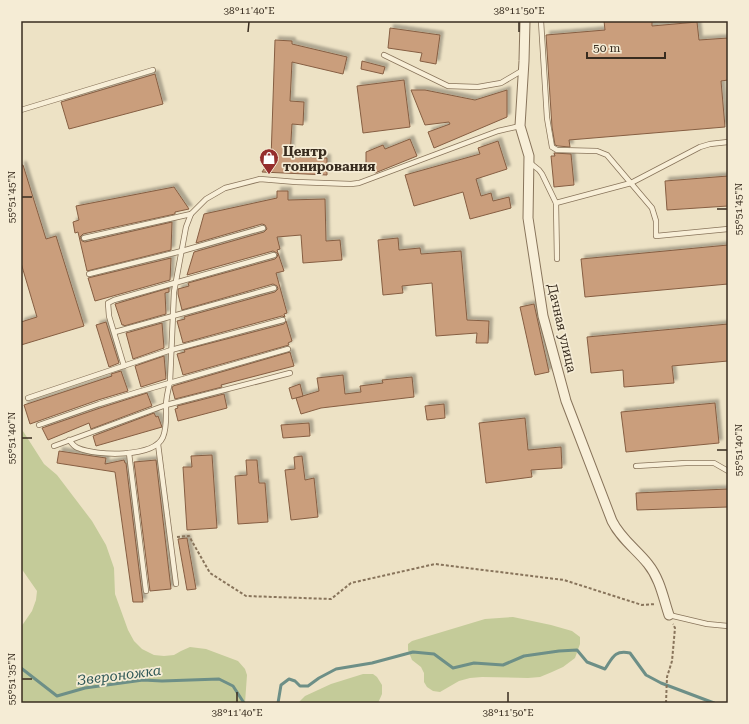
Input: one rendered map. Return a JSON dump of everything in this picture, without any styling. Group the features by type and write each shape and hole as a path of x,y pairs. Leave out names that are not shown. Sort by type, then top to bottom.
{"street":[{"name":"Дачная улица","path":"525,21 520,126 529,156 528,218 543,316 566,401 614,526 653,570 658,581 668,615"}],"lane":[{"path":"542,21 547,118 552,147 557,150 597,151 607,155 652,208 656,221 656,236 728,229"},
{"path":"384,54 448,86 478,87 501,83 523,70"},
{"path":"21,110 152,70"},
{"path":"70,440 76,448 105,454 129,453 148,449 158,444 164,437 167,391 170,382 174,292 186,227 191,214 206,199 225,188 260,179 296,182 359,183 498,131 520,126"},
{"path":"556,203 631,183 700,147 728,142"},
{"path":"529,162 542,174 556,203 557,259"},
{"path":"84,238 191,214"},
{"path":"89,274 263,228"},
{"path":"124,366 109,316 108,303 114,300 274,255"},
{"path":"114,332 274,288"},
{"path":"28,398 171,350 283,320"},
{"path":"40,425 99,404 170,382 288,349"},
{"path":"54,446 166,405 290,373"},
{"path":"158,444 176,584"},
{"path":"129,453 146,591"},
{"path":"636,466 714,463 728,471"},
{"path":"668,615 707,624 728,626"}],"path":[{"path":"170,538 189,536 210,573 246,596 331,599 351,583 435,564 564,580 642,605 665,603"},
{"path":"666,703 665,695 667,677 672,661 675,628 668,615"}],"green space":[{"path":"21,428 44,464 57,475 92,521 106,545 114,568 115,594 128,630 134,641 142,649 154,655 174,655 190,647 206,649 238,661 245,669 247,675 245,703 21,703 21,627 32,611 36,600 37,591 21,568"},
{"path":"513,617 572,631 580,637 580,644 575,658 563,667 540,677 470,678 459,681 440,692 433,691 427,687 424,682 424,673 421,667 412,660 408,650 408,644 412,641 485,619"},
{"path":"363,674 373,674 382,685 382,694 378,703 298,703 305,696 331,684"}],"building":[{"path":"604,21 652,21 652,26 697,22 699,40 728,38 728,80 721,81 725,127 569,140 570,147 555,145 552,127 546,35 605,30"},
{"path":"390,28 440,35 436,64 420,61 422,53 388,48"},
{"path":"275,40 292,41 292,44 347,57 343,74 292,62 290,101 304,102 303,125 292,124 290,157 327,158 327,175 262,172 271,159"},
{"path":"362,61 385,67 383,74 361,69"},
{"path":"155,74 163,104 69,129 61,102"},
{"path":"404,80 410,127 363,133 357,86"},
{"path":"411,90 425,90 475,100 507,90 507,117 434,148 428,132 450,124 449,122 425,125"},
{"path":"410,139 417,156 375,173 373,169 366,169 366,152 383,145 385,149"},
{"path":"498,141 507,169 476,179 481,196 491,193 493,201 509,197 511,208 470,219 463,192 414,206 405,175 480,154 478,148"},
{"path":"554,153 571,154 574,185 554,187 551,156 555,156"},
{"path":"21,165 23,165 46,239 56,236 84,326 21,345 21,322 37,317 21,263"},
{"path":"728,176 728,206 667,210 665,181"},
{"path":"174,187 189,209 175,212 175,214 83,234 80,237 82,241 85,242 172,222 171,250 87,271 78,232 75,233 73,222 79,220 76,206"},
{"path":"277,191 288,191 288,200 325,199 326,241 340,240 342,260 303,263 301,235 277,237 280,249 277,250 284,271 276,273 287,313 284,314 285,317 282,316 183,343 177,321 185,319 184,317 275,292 278,289 277,286 273,284 182,310 178,294 178,289 189,286 188,283 275,259 277,257 278,254 273,251 187,275 194,252 264,232 267,229 265,225 262,224 196,243 204,214 277,198"},
{"path":"398,238 399,250 420,248 421,254 461,251 467,320 489,321 488,343 476,343 477,333 436,336 432,283 402,286 403,293 383,295 378,240"},
{"path":"728,245 728,284 585,297 581,259"},
{"path":"171,258 170,280 95,301 88,278"},
{"path":"169,288 169,292 165,293 166,314 124,326 122,325 115,304"},
{"path":"534,304 549,372 535,375 520,307"},
{"path":"286,321 292,341 288,343 289,345 183,375 177,354 185,352 184,350 284,324"},
{"path":"106,322 119,363 109,367 96,325"},
{"path":"162,323 164,348 133,359 126,333"},
{"path":"728,324 728,361 672,366 674,383 624,387 623,370 591,373 587,337"},
{"path":"290,352 294,366 175,399 172,388 173,386"},
{"path":"164,356 166,379 141,387 135,366"},
{"path":"121,371 128,391 30,424 24,405 112,376 111,374"},
{"path":"343,375 345,394 361,392 360,386 383,383 382,380 412,377 414,397 321,408 301,414 296,398 319,391 317,378"},
{"path":"300,384 303,396 292,399 289,388"},
{"path":"147,393 152,406 91,429 89,423 48,440 42,428 100,408"},
{"path":"224,394 227,408 178,421 175,409 178,408 177,406"},
{"path":"715,403 719,443 626,452 621,412"},
{"path":"444,404 445,418 427,420 425,406"},
{"path":"154,413 156,417 158,416 162,427 96,446 93,436"},
{"path":"525,418 528,450 561,447 562,468 531,470 532,477 486,483 479,423"},
{"path":"309,423 310,436 283,438 281,425"},
{"path":"59,451 106,458 105,464 124,460 126,463 143,602 133,602 115,472 57,463"},
{"path":"212,455 217,528 187,530 183,467 192,467 191,456"},
{"path":"302,456 305,480 314,478 318,517 291,520 285,470 295,469 294,457"},
{"path":"156,460 171,589 150,591 134,462"},
{"path":"246,460 257,460 259,483 265,483 268,522 238,524 235,476 247,475"},
{"path":"728,489 728,507 637,510 636,493"},
{"path":"187,538 196,589 187,590 178,539"}],"waterway":[{"name":"Звероножка","path":"278,703 281,685 289,679 295,681 300,686 308,686 336,669 372,663 413,652 434,654 453,668 474,663 503,665 524,656 577,650 587,662 605,669 614,655 625,652 630,653 646,675 661,683 714,703"},
{"name":"Звероножка","path":"21,668 57,696 85,688 143,680 162,681 219,679 233,686 244,703"}],"place":[{"name":"Центр тонирования","path":"269,175"}]}
